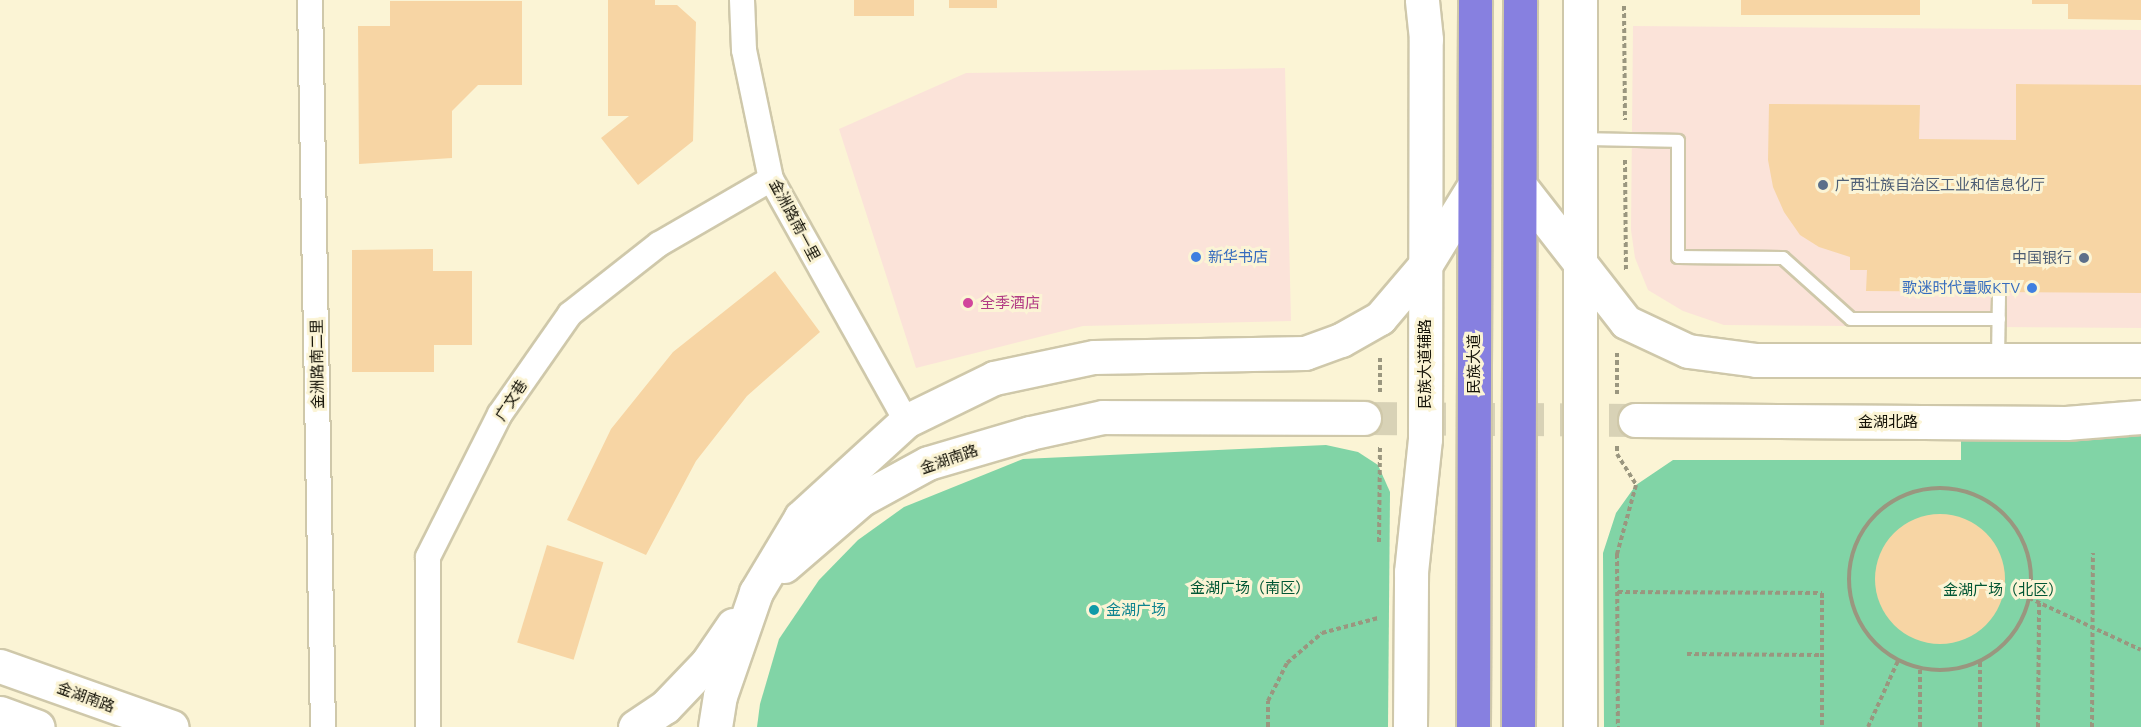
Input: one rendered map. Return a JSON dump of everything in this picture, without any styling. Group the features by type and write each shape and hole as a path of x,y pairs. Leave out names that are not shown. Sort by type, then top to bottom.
{"highway":[{"name":"民族大道","path":"1473,727 1475,0"},
{"path":"1518,727 1520,0"}],"main road":[{"name":"民族大道辅路","path":"1410,727 1411,572 1425,439 1426,39 1422,0"},
{"path":"1580,0 1583,140 1580,727"},
{"path":"715,727 720,696 756,592 801,517 906,421 994,378 1094,357 1305,353 1341,340 1380,318 1426,264 1474,186"},
{"path":"1520,186 1626,322 1688,351 1756,360 2141,360"},
{"name":"金湖南路","path":"635,727 665,707 707,663 756,592 862,499 928,464 1030,433 1103,417 1374,419"},
{"name":"金湖北路","path":"1623,421 2066,423 2141,417"},
{"name":"金湖南路","path":"0,666 172,727"},
{"path":"0,713 38,727"}],"street":[{"name":"金洲路南二里","path":"310,0 323,727"},
{"name":"金洲路南一里","path":"742,0 744,50 771,179 906,421"},
{"name":"广文巷","path":"428,727 428,557 500,414 570,314 659,244 771,179"}],"lane":[{"path":"1583,140 1678,141 1678,257 1783,258 1851,318 1999,320"},
{"path":"1998,360 1999,291"}],"path":[{"path":"1618,727 1617,554 1636,485 1617,453 1623,421 1617,345 1626,322 1624,6"},
{"path":"1379,546 1374,419 1380,318"},
{"path":"1935,488 1959,489 2001,511 2016,529 2026,551 2031,575 2029,598 2007,641 1980,660 1944,670 1920,669 1898,661 1878,647 1863,628 1853,607 1849,583 1858,537 1872,518 1901,497 1935,488"},
{"path":"2092,727 2093,553"},
{"path":"1618,592 1822,593 1822,727"},
{"path":"2029,598 2141,650"},
{"path":"2038,727 2039,603"},
{"path":"1379,605 1379,628"},
{"path":"1268,727 1268,701 1287,663 1322,633 1379,617"},
{"path":"1687,654 1822,655"},
{"path":"1980,660 1980,727"},
{"path":"1868,727 1898,661"},
{"path":"1920,669 1920,727"}],"shaded area":[{"name":"广西壮族自治区工业和信息化厅","path":"1633,26 2141,30 2141,328 1724,325 1683,311 1648,290 1635,258 1631,230"},
{"path":"1285,68 1291,321 1083,326 916,368 839,129 966,73"}],"green space":[{"name":"金湖广场（北区）","path":"2141,435 2141,727 1604,727 1603,553 1616,513 1636,485 1673,460 1961,460 1961,439"},
{"name":"金湖广场（南区）","path":"1326,445 1358,452 1378,465 1390,492 1388,727 757,727 760,704 779,639 819,580 858,540 904,507 1023,459"}],"building":[{"path":"608,0 655,0 655,5 677,5 696,22 693,141 638,185 601,138 629,116 608,116"},
{"path":"854,0 914,0 914,16 854,16"},
{"path":"949,0 997,0 997,8 949,8"},
{"path":"1741,0 1920,0 1920,15 1741,15"},
{"path":"2032,0 2141,0 2141,20 2068,19 2068,4 2032,4"},
{"path":"390,1 522,1 522,85 478,85 452,111 452,158 359,164 358,26 390,26"},
{"path":"2016,84 2141,85 2141,293 1866,291 1867,270 1850,270 1850,257 1819,247 1800,235 1784,212 1773,187 1768,160 1769,104 1920,105 1919,139 2016,140"},
{"path":"433,249 433,271 472,271 472,345 434,345 434,372 352,372 352,250"},
{"path":"775,271 820,332 747,396 696,461 646,555 567,520 611,429 673,352"},
{"path":"1940,514 1965,519 1986,533 2000,554 2005,579 2000,604 1986,625 1965,639 1940,644 1915,639 1894,625 1880,604 1875,579 1880,554 1894,533 1915,519"},
{"path":"547,545 603,562 574,660 517,643"}],"tunnel":[{"path":"1364,418 1635,420"}],"place":[{"name":"广西壮族自治区工业和信息化厅","path":"1823,185"},
{"name":"新华书店","path":"1196,257"},
{"name":"中国银行","path":"2084,258"},
{"name":"歌迷时代量贩KTV","path":"2032,288"},
{"name":"全季酒店","path":"968,303"},
{"name":"金湖广场","path":"1094,610"}]}
